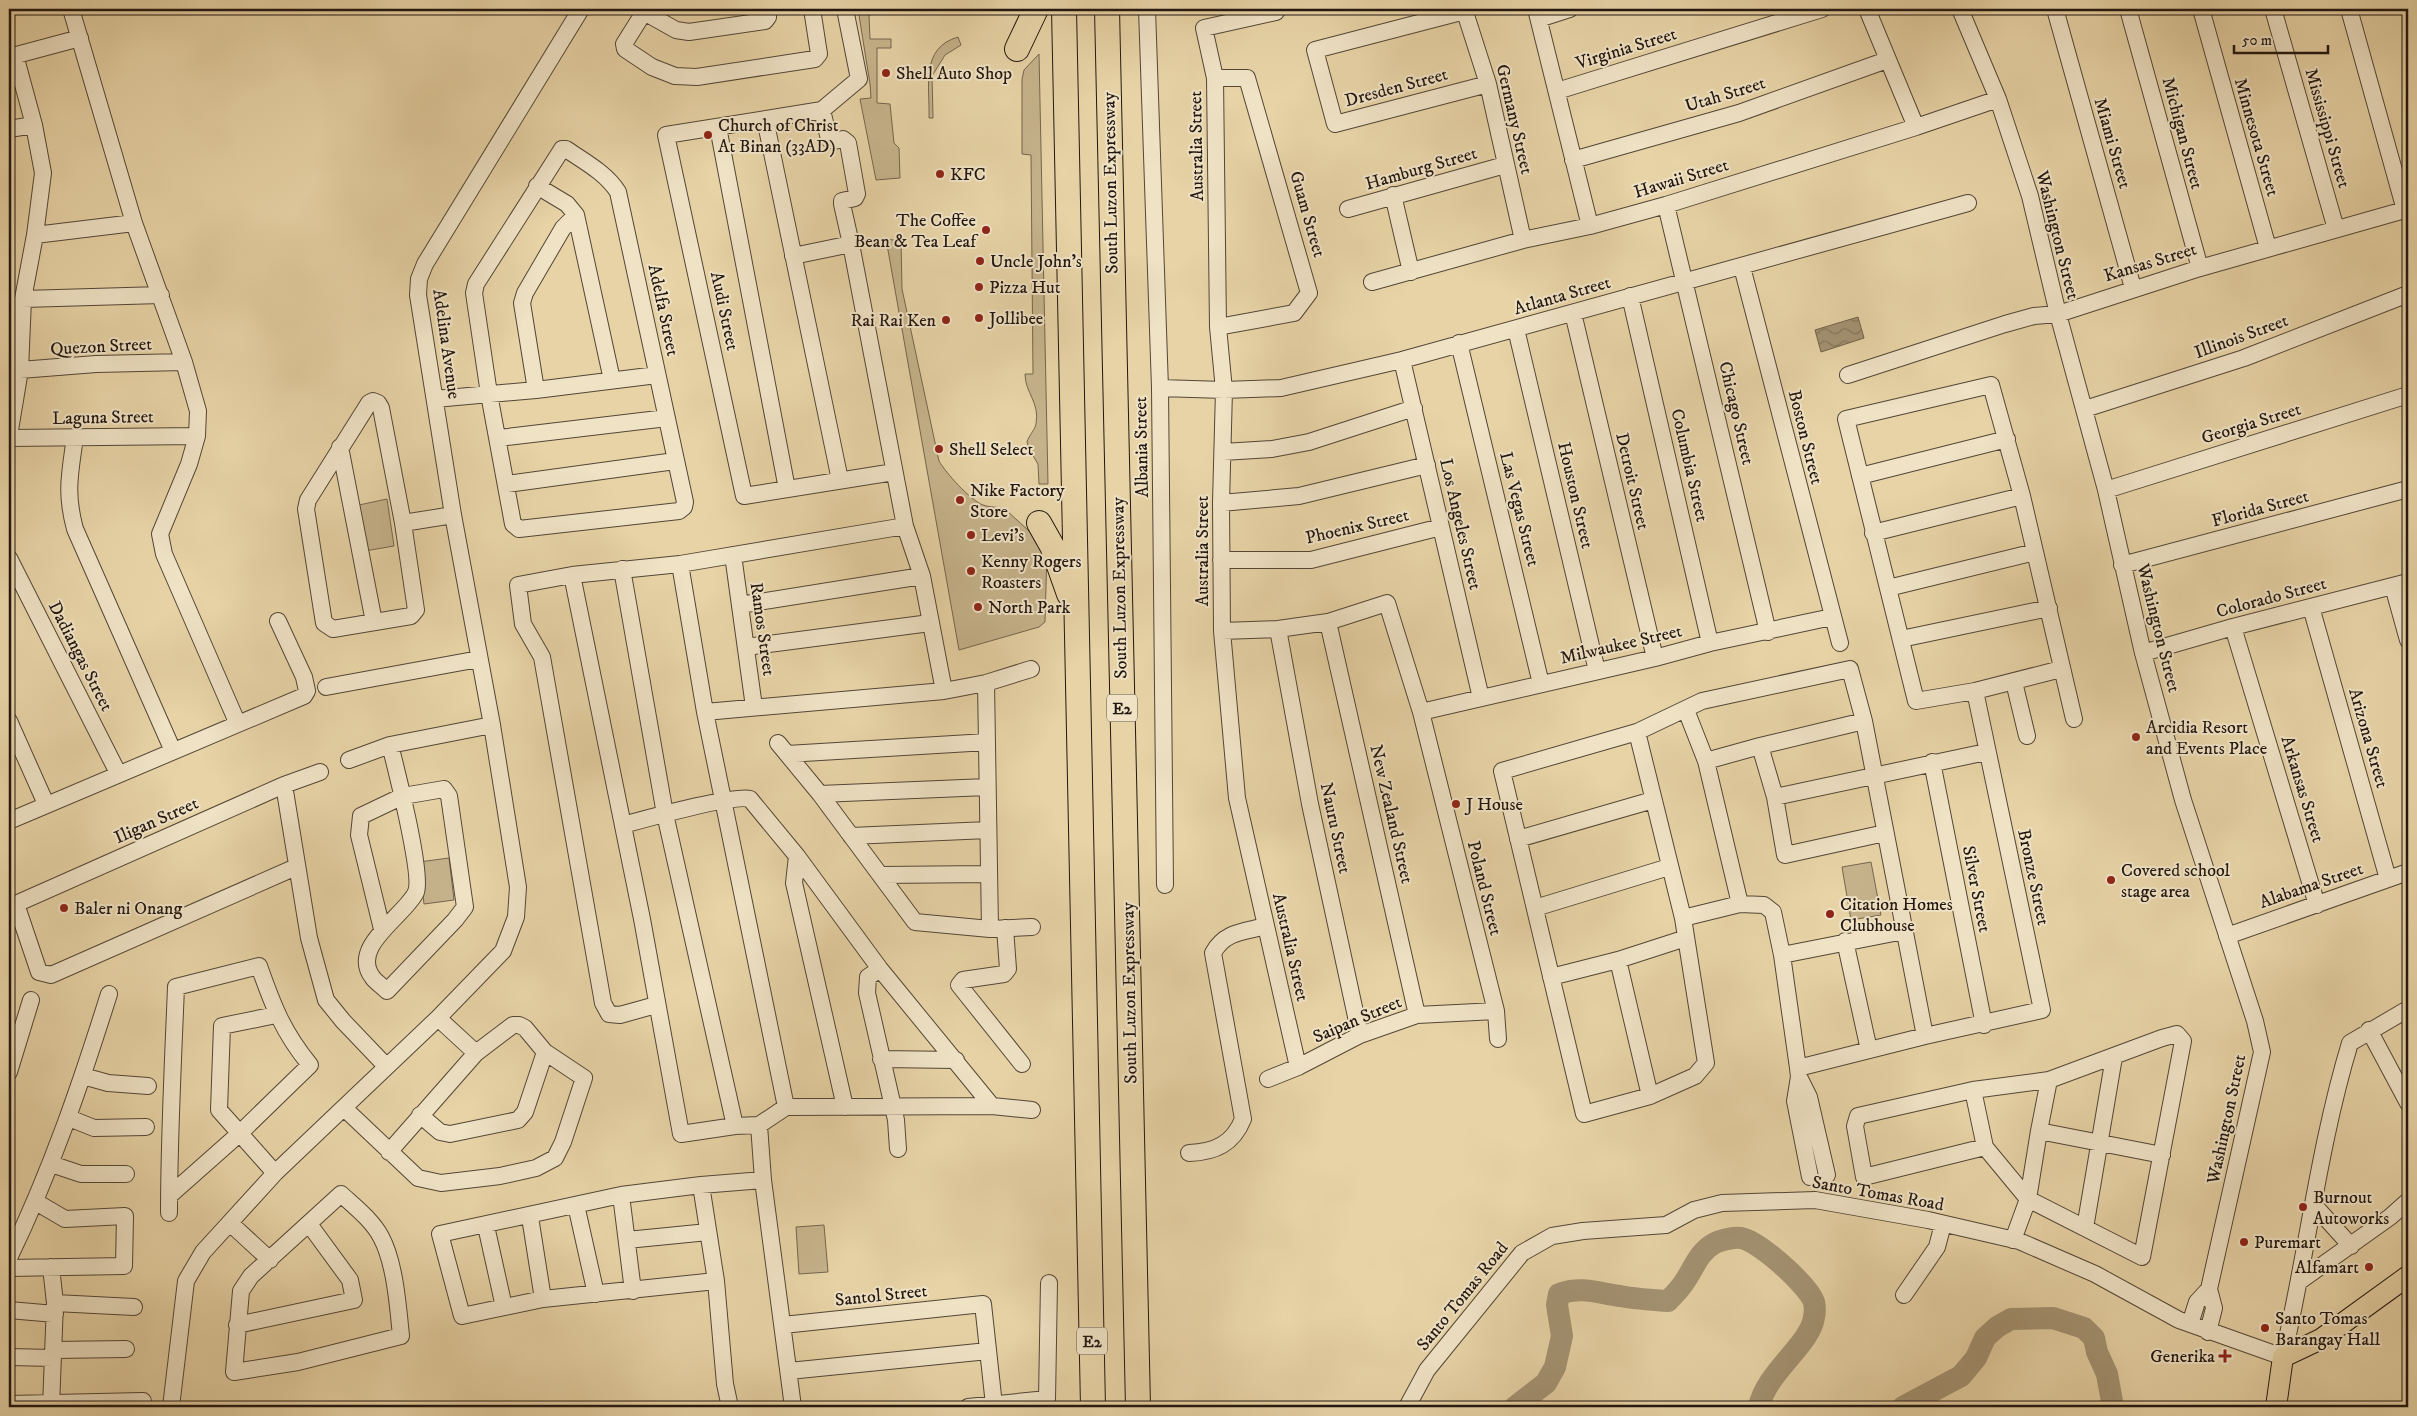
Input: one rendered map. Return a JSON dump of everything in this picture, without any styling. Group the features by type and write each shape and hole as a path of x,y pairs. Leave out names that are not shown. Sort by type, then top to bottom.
{"highway":[{"path":"1017,49 1036,9"},
{"name":"E2","path":"1064,9 1093,1407"},
{"name":"South Luzon Expressway","path":"1107,9 1138,1407"},
{"path":"1039,523 1052,546 1066,581 1077,624"}],"main road":[{"path":"2276,1407 2283,1357 2321,1339 2408,1276"}],"street":[{"path":"70,9 134,223 184,362 198,411 198,436 189,464 160,534 164,554 237,722"},
{"name":"Adelina Avenue","path":"171,1407 186,1281 203,1252 231,1224 275,1173 438,1018 503,951 516,917 518,887 492,725 453,515 418,295 419,279 425,264 581,9"},
{"path":"766,9 768,17 765,21 689,32 676,30 645,10 624,44 625,49 652,67 674,76 697,77 815,59 819,54 812,9"},
{"path":"845,9 859,79 822,110 718,127 787,489 894,472"},
{"name":"Albania Street","path":"1147,9 1160,388 1165,885"},
{"name":"Australia Street","path":"1275,9 1276,12 1204,28 1215,78 1218,327 1224,390 1221,503 1222,631 1237,798 1298,1067"},
{"path":"1570,9 1537,14 1590,226"},
{"name":"Virginia Street","path":"1557,91 1822,9"},
{"path":"1867,9 1916,127"},
{"name":"Washington Street","path":"1960,9 1998,99 2030,196 2058,314 2106,490 2143,653 2182,800 2255,1020 2262,1052 2208,1289 2197,1302 2190,1324"},
{"name":"Miami Street","path":"2054,9 2133,288"},
{"name":"Michigan Street","path":"2128,9 2200,268"},
{"name":"Minnesota Street","path":"2200,9 2268,248"},
{"name":"Mississippi Street","path":"2273,9 2336,228"},
{"path":"2349,9 2406,209"},
{"name":"Dresden Street","path":"1465,10 1315,50 1335,124 1488,84"},
{"name":"Germany Street","path":"1465,10 1488,84 1522,240"},
{"path":"9,437 20,370 23,299 35,235 43,173 34,125 12,56 80,38"},
{"name":"Utah Street","path":"1573,160 1738,113 1887,60"},
{"name":"Guam Street","path":"1215,78 1247,78 1309,293 1294,313 1218,327"},
{"name":"Hawaii Street","path":"1372,282 1522,240 1590,226 1666,205 1916,127 1998,99"},
{"path":"822,110 829,139 834,141 843,139 848,143 857,194 855,198 842,201 842,204 905,526 922,576 944,691"},
{"path":"766,119 840,480"},
{"path":"9,129 34,125"},
{"name":"Audi Street","path":"718,127 666,135 744,496 787,489"},
{"name":"Adelfa Street","path":"506,484 513,524 519,528 680,511 684,507 685,502 618,192 602,173 562,149 537,186"},
{"name":"Hamburg Street","path":"1348,209 1505,165"},
{"path":"612,380 576,215 567,204 537,186 476,284 474,293 489,394 499,438 506,484 676,461"},
{"path":"1393,195 1411,272"},
{"name":"Atlanta Street","path":"1160,388 1224,390 1281,388 1402,360 1968,203"},
{"name":"Chicago Street","path":"1666,205 1768,632"},
{"name":"Kansas Street","path":"1848,375 2005,324 2034,316 2058,314 2133,288 2406,209"},
{"path":"536,390 522,303 524,293 563,228 576,215"},
{"path":"35,235 134,223"},
{"path":"793,256 851,244"},
{"name":"Boston Street","path":"1742,267 1840,644"},
{"path":"23,299 161,295"},
{"name":"Columbia Street","path":"1630,296 1710,643"},
{"name":"Illinois Street","path":"2084,409 2244,358 2408,296"},
{"name":"Detroit Street","path":"1573,313 1654,658"},
{"name":"Houston Street","path":"1516,329 1597,671"},
{"name":"Las Vegas Street","path":"1459,343 1541,684"},
{"name":"Los Angeles Street","path":"1402,360 1481,698"},
{"name":"Quezon Street","path":"20,370 96,364 184,362"},
{"path":"435,399 536,390 657,375"},
{"path":"2061,669 1975,691 1916,701 1846,419 1991,385 2022,496 2074,719"},
{"name":"Georgia Street","path":"2106,490 2408,394"},
{"path":"373,401 378,403 381,408 403,523 416,610 411,616 332,629 324,623 306,509 308,500 340,447 369,403 373,401"},
{"path":"1222,452 1272,449 1308,442 1414,408"},
{"path":"499,438 667,418"},
{"name":"Laguna Street","path":"9,437 198,436"},
{"path":"75,437 68,482 68,504 74,529 173,751"},
{"path":"1860,476 2007,439"},
{"path":"340,447 374,622"},
{"path":"1221,503 1299,496 1427,464"},
{"name":"Florida Street","path":"2122,565 2408,489"},
{"path":"1873,533 2022,496"},
{"path":"403,523 453,515"},
{"path":"656,1005 620,1015 609,1014 603,1003 542,657 523,624 518,585 572,575 680,564 905,526"},
{"name":"Phoenix Street","path":"1221,560 1311,560 1441,527"},
{"path":"1888,588 2035,552"},
{"name":"Ramos Street","path":"733,555 754,707"},
{"name":"Dadiangas Street","path":"9,558 118,772"},
{"path":"680,564 705,712 786,1107"},
{"path":"622,569 666,814 735,1126"},
{"path":"572,575 623,825 680,1134 735,1126 759,1125 786,1107 992,1106 1032,1110"},
{"path":"740,605 922,576"},
{"path":"2401,584 2408,640"},
{"name":"Colorado Street","path":"2143,653 2233,627 2401,584"},
{"name":"Poland Street","path":"1328,622 1387,603 1421,712 1496,1011 1498,1039"},
{"name":"Arizona Street","path":"2311,607 2388,879"},
{"path":"1901,639 2049,608"},
{"name":"Milwaukee Street","path":"1421,712 1654,658 1710,643 1832,617"},
{"path":"9,821 118,772 297,699 307,691 304,676 278,621"},
{"path":"1222,631 1278,629 1328,622"},
{"name":"New Zealand Street","path":"1328,622 1417,1015"},
{"path":"746,647 930,623"},
{"name":"Arkansas Street","path":"2233,627 2317,905"},
{"name":"Nauru Street","path":"1278,629 1310,804 1360,1035"},
{"path":"326,687 480,659"},
{"path":"705,712 944,691 986,683 1030,669"},
{"path":"1637,732 1683,918 1706,1063 1695,1076 1650,1096 1584,1114 1502,771 1637,732 1702,701 1850,669 1864,721 1884,833 1925,1036"},
{"path":"2014,682 2027,736"},
{"path":"986,683 988,874 997,928 1008,969 1004,974 963,980 958,985 1022,1064"},
{"name":"Bronze Street","path":"1975,691 1986,752 2042,1010 1984,1024"},
{"path":"1686,710 1706,761 1740,904"},
{"path":"9,721 46,804"},
{"path":"1706,761 1864,721"},
{"path":"349,760 390,745 492,725"},
{"path":"986,742 783,748 820,794 914,922 997,928 1032,927"},
{"path":"382,929 359,835 360,816 403,796 444,788 449,796 465,907 455,920 387,991 371,976 367,960 382,929 408,904 416,891 417,877 403,796 390,745"},
{"path":"1760,746 1775,797 1785,854 1884,833"},
{"path":"1775,797 1986,752"},
{"name":"Silver Street","path":"1932,762 1984,1024"},
{"name":"Iligan Street","path":"12,906 284,785 320,772"},
{"path":"284,785 309,938 326,1000 342,1021 386,1066"},
{"path":"820,794 988,787"},
{"path":"623,825 723,802 745,798 750,799 797,856 880,969 992,1106"},
{"path":"1518,840 1653,800"},
{"path":"851,836 988,830"},
{"path":"797,856 794,883 845,1107"},
{"path":"12,906 39,972 51,975 296,867"},
{"path":"1534,908 1669,867"},
{"name":"Alabama Street","path":"2227,936 2408,872"},
{"path":"880,875 988,874"},
{"path":"1683,918 1740,904 1764,905 1772,912 1782,955 1798,1073 1795,1101 1813,1148 1827,1176 1822,1201"},
{"path":"1189,1153 1205,1152 1226,1145 1239,1130 1243,1119 1214,953 1219,942 1228,936 1266,926"},
{"path":"1782,955 1845,941 1904,931"},
{"path":"1551,978 1618,960 1686,938"},
{"path":"1845,941 1869,1050"},
{"path":"1618,960 1650,1096"},
{"path":"259,966 276,1015 294,1046 310,1065 169,1205 176,987 259,966"},
{"path":"880,969 868,977 867,985 881,1059 896,1120 898,1149"},
{"path":"9,1258 36,1202 69,1118 109,994"},
{"path":"9,1072 31,1000"},
{"path":"2283,1357 2300,1281 2338,1083 2350,1044 2370,1030 2408,1009"},
{"name":"Saipan Street","path":"1268,1079 1298,1067 1360,1035 1417,1015 1496,1011"},
{"path":"275,1173 219,1110 222,1026 276,1015"},
{"path":"438,1018 476,1052"},
{"path":"344,1108 389,1152 418,1178 441,1183 500,1176 536,1168 555,1158 563,1142 584,1078 545,1052 525,1028 519,1024 512,1025 476,1052 389,1152"},
{"path":"1798,1073 1869,1050 1984,1024"},
{"path":"2370,1030 2408,1103"},
{"path":"1973,1090 1985,1147 2028,1199 2142,1258 2183,1041 2177,1034 2049,1080 1973,1090 1858,1116 1855,1126 1864,1177 1985,1147"},
{"path":"420,1115 440,1132 450,1134 518,1120 526,1112 545,1052"},
{"path":"2085,1228 2114,1057"},
{"path":"881,1059 956,1060"},
{"path":"83,1076 108,1083 148,1086"},
{"path":"2013,1240 2028,1199 2049,1080"},
{"path":"69,1118 94,1128 146,1128"},
{"path":"759,1125 763,1180 793,1407"},
{"path":"2039,1131 2162,1155"},
{"path":"1813,1148 1810,1178 1822,1201"},
{"path":"51,1164 81,1174 126,1174"},
{"path":"716,1280 633,1291 543,1299 462,1316 440,1234 486,1226 621,1196 701,1185 763,1180"},
{"path":"701,1185 716,1280 725,1384 730,1407"},
{"path":"340,1194 357,1208 381,1236 389,1260 398,1302 401,1336 298,1362 234,1372 241,1291 251,1276 309,1224 340,1194"},
{"path":"621,1196 633,1291"},
{"name":"Santo Tomas Road","path":"1407,1407 1427,1370 1522,1253 1552,1236 1583,1231 1666,1225 1694,1210 1722,1203 1822,1201 1943,1224 2013,1240 2095,1274 2208,1332 2283,1357"},
{"path":"9,1268 124,1266 125,1216 65,1219 36,1202"},
{"path":"2300,1281 2351,1246 2408,1202"},
{"path":"576,1205 596,1294"},
{"path":"2314,1205 2351,1246"},
{"path":"530,1216 543,1299"},
{"path":"231,1224 270,1260"},
{"path":"237,1325 354,1300 350,1280 309,1224"},
{"path":"1904,1295 1937,1247 1943,1224"},
{"path":"486,1226 504,1307"},
{"path":"627,1240 708,1232"},
{"path":"50,1406 55,1309 51,1268"},
{"path":"968,1407 1047,1399 1049,1283"},
{"name":"Washington Street","path":"2208,1289 2214,1308 2208,1332"},
{"name":"Santol Street","path":"783,1325 983,1304 988,1351"},
{"path":"9,1310 134,1307"},
{"path":"9,1357 126,1349"},
{"path":"789,1371 988,1351 994,1404"},
{"path":"9,1404 50,1406 143,1401"}],"shaded area":[{"path":"858,9 873,9 873,14 869,15 870,39 891,39 891,48 877,48 877,103 890,104 894,143 899,148 900,178 876,180 860,99 871,98"},
{"path":"958,37 961,45 945,55 932,76 933,118 929,118 929,81 932,59 946,42"},
{"path":"1039,54 1048,484 1039,484 1038,464 1027,442 1035,426 1037,416 1027,387 1025,374 1033,374 1031,155 1022,154 1022,79 1024,70"},
{"path":"886,239 901,241 902,289 939,461 953,479 972,498 983,505 1006,510 1040,541 1047,551 1045,622 1039,627 959,650"},
{"path":"387,499 394,546 365,551 359,505"},
{"path":"449,858 454,900 424,904 419,862"},
{"path":"1871,862 1881,915 1851,920 1842,867"},
{"path":"824,1225 828,1272 799,1274 796,1227"}],"water":[{"path":"1858,317 1864,338 1821,352 1815,330"}],"waterway":[{"path":"1515,1407 1546,1383 1555,1367 1562,1336 1557,1305 1559,1294 1582,1290 1632,1298 1668,1301 1681,1287 1697,1260 1709,1246 1728,1239 1738,1238 1749,1241 1759,1247 1793,1275 1810,1294 1815,1310 1811,1327 1805,1338 1770,1382 1763,1394 1759,1407"},
{"path":"1903,1407 1961,1376 1976,1358 1985,1338 1997,1327 2011,1319 2053,1318 2084,1328 2094,1338 2097,1352 2107,1374 2113,1407"}],"place":[{"name":"Shell Auto Shop","path":"886,73"},
{"name":"Church of Christ At Binan (33AD)","path":"708,135"},
{"name":"KFC","path":"940,174"},
{"name":"The Coffee Bean & Tea Leaf","path":"986,230"},
{"name":"Uncle John's","path":"980,261"},
{"name":"Pizza Hut","path":"979,287"},
{"name":"Jollibee","path":"979,318"},
{"name":"Rai Rai Ken","path":"946,320"},
{"name":"Shell Select","path":"939,449"},
{"name":"Nike Factory Store","path":"960,500"},
{"name":"Levi's","path":"971,535"},
{"name":"Kenny Rogers Roasters","path":"971,571"},
{"name":"North Park","path":"978,607"},
{"name":"Arcidia Resort and Events Place","path":"2136,737"},
{"name":"J House","path":"1456,804"},
{"name":"Covered school stage area","path":"2111,880"},
{"name":"Baler ni Onang","path":"64,908"},
{"name":"Citation Homes Clubhouse","path":"1830,914"},
{"name":"Burnout Autoworks","path":"2303,1207"},
{"name":"Puremart","path":"2244,1242"},
{"name":"Alfamart","path":"2369,1267"},
{"name":"Santo Tomas Barangay Hall","path":"2265,1328"},
{"name":"Generika","path":"2225,1356"}]}
